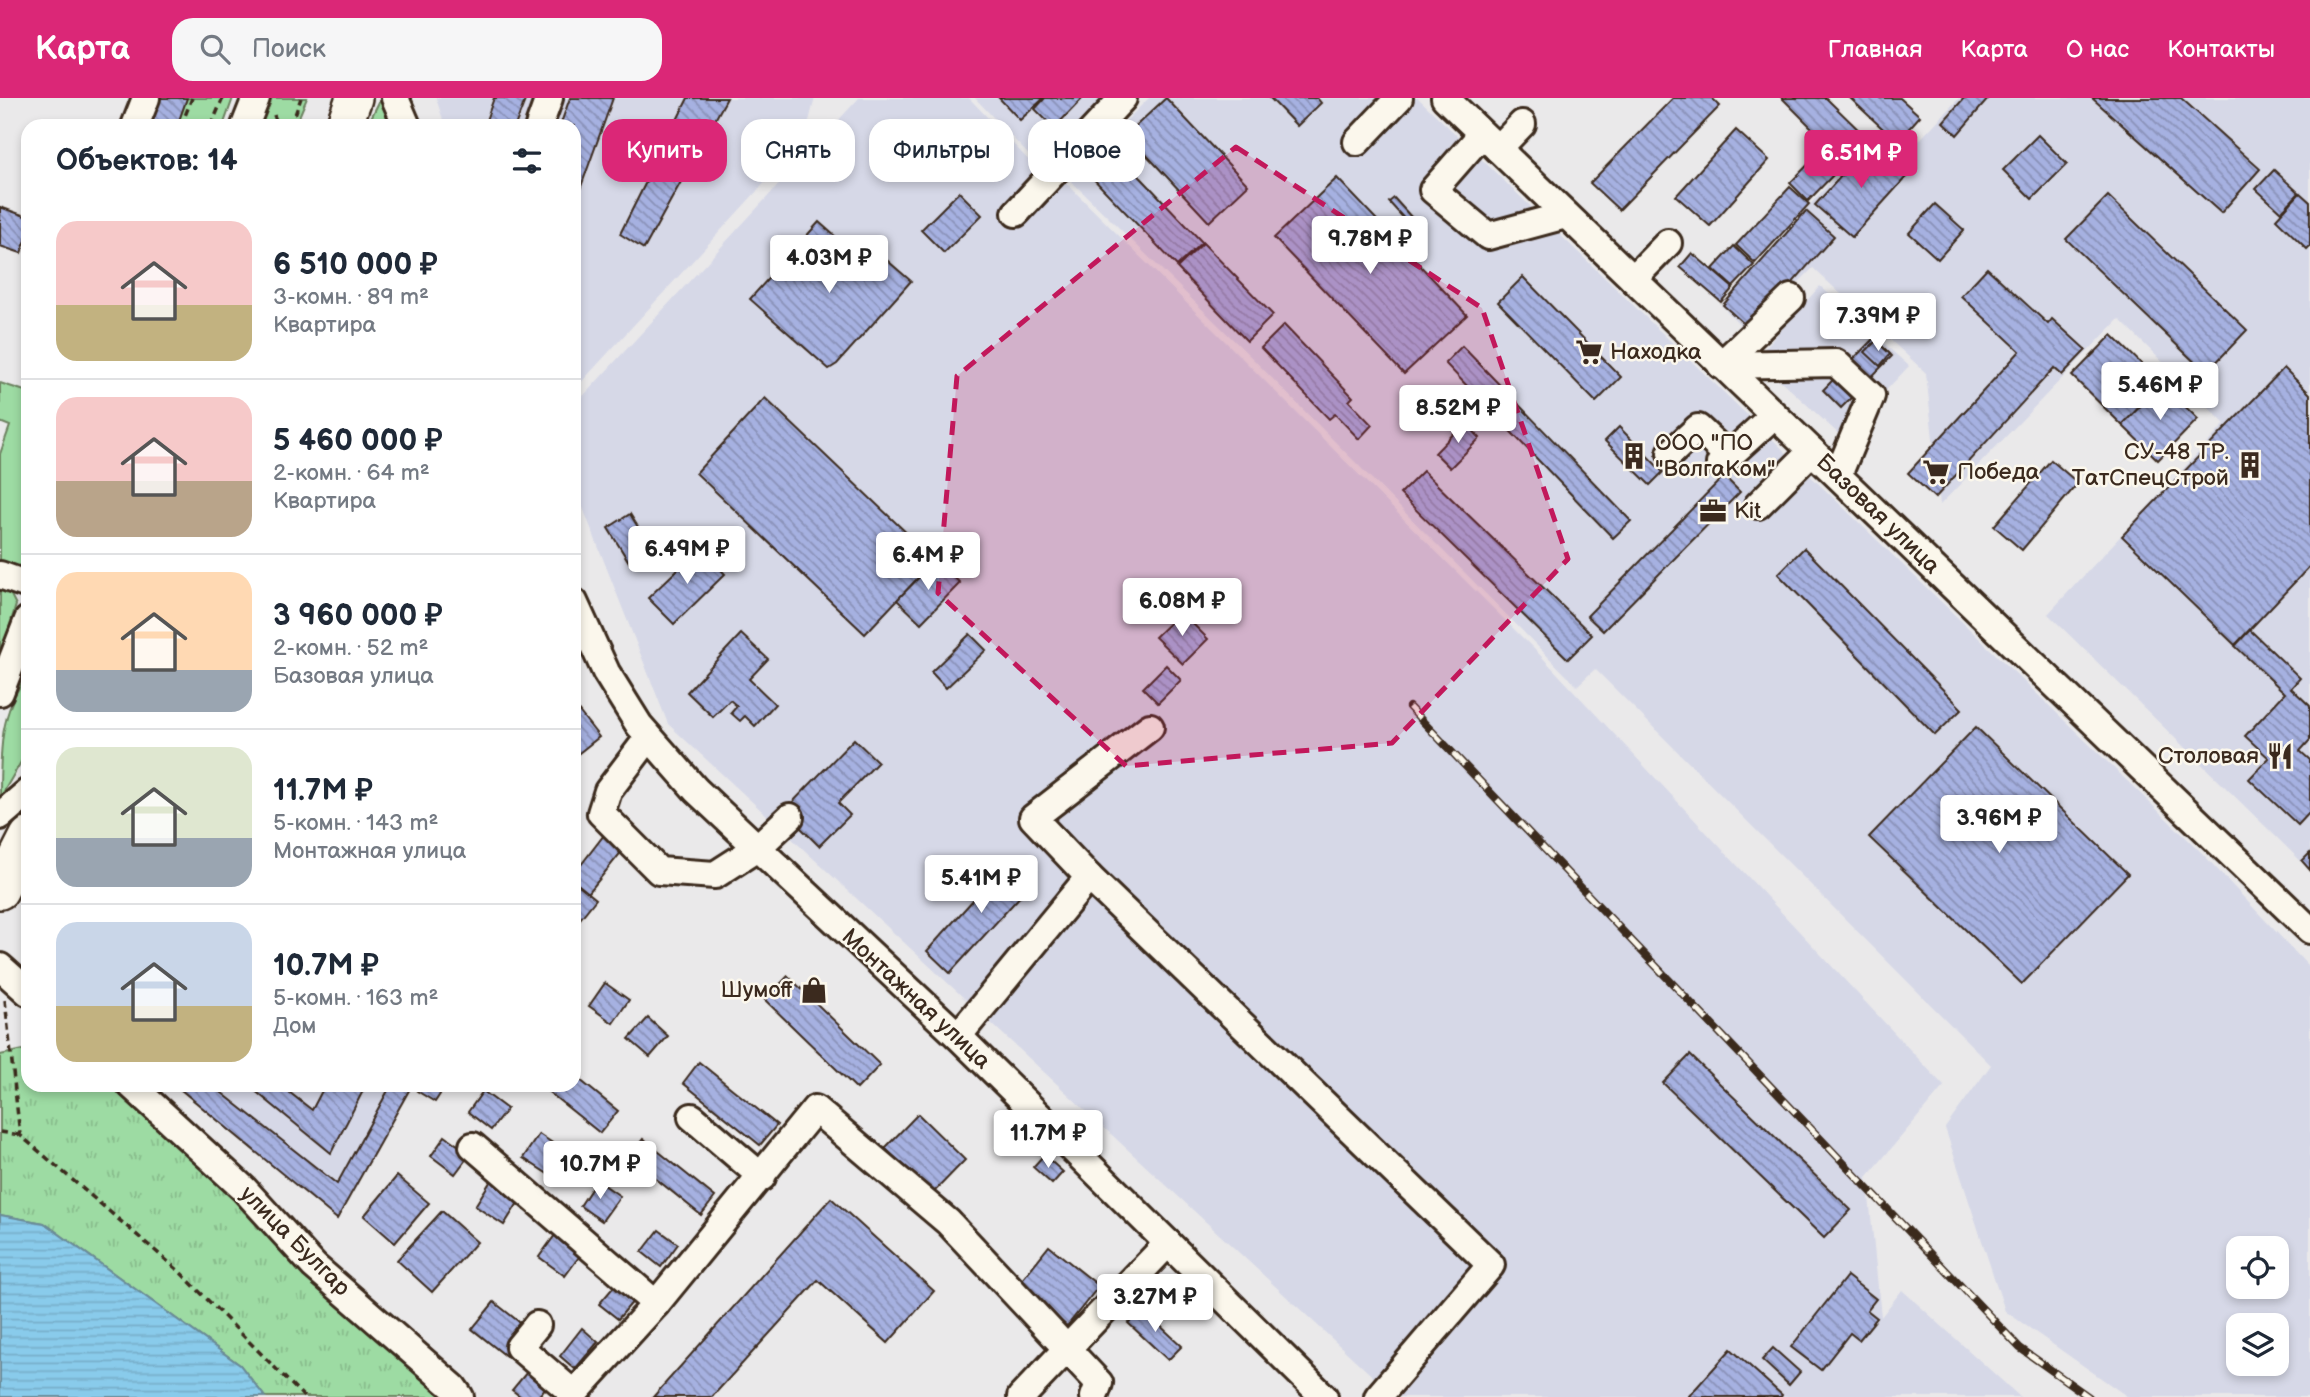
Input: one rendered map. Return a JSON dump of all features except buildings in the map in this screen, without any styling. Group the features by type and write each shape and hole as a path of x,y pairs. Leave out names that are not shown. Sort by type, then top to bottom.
{"main road":[{"path":"346,119 354,98"},
{"path":"0,888 21,849"}],"street":[{"path":"138,119 146,98"},
{"path":"248,119 256,98"},
{"path":"395,98 404,119"},
{"path":"541,119 549,98"},
{"path":"1016,213 1124,98"},
{"path":"1357,142 1399,98"},
{"name":"Базовая улица","path":"1445,98 2310,930"},
{"path":"1522,124 1490,142 1433,190 1488,236 1566,215"},
{"path":"1633,279 1668,243"},
{"path":"1721,365 1791,298"},
{"path":"1721,365 1836,363 1871,396 1838,475"},
{"path":"1671,453 1698,428 1724,460 1774,415"},
{"path":"1758,505 1812,451"},
{"path":"0,575 21,582"},
{"name":"Монтажная улица","path":"581,617 606,672 649,737 696,790 958,1036 1324,1397"},
{"path":"0,692 21,638"},
{"path":"1150,727 1033,818 1089,877 1491,1265 1378,1397"},
{"path":"649,737 608,791 601,813 659,871 715,875 757,848 790,817"},
{"path":"0,816 21,798"},
{"path":"958,1036 1089,877"},
{"path":"2,968 21,986"},
{"name":"улица Булгар","path":"139,1092 244,1189 314,1266 453,1387 460,1397"},
{"path":"537,1325 519,1347 573,1395 656,1304 815,1109 948,1222 1099,1383 1094,1397"},
{"path":"692,1118 762,1177"},
{"path":"473,1146 656,1304"},
{"path":"1021,1397 1168,1243"}],"path":[{"path":"184,119 192,98"},
{"path":"214,119 223,98"},
{"path":"294,119 301,98"},
{"path":"2,968 19,1135"},
{"path":"0,1132 19,1135 178,1271 304,1397"}],"highlighted area":[{"path":"1236,147 1482,308 1568,559 1392,743 1126,766 938,593 957,376"}],"shaded area":[{"path":"436,98 815,98 810,119 741,119 741,182 765,182 581,382 581,119 443,119"},
{"path":"859,98 969,98 989,119 869,119 869,182 1014,182 1014,145 1028,159 1028,182 1065,182 1541,656 1944,1086 1867,1177 1881,1317 1902,1290 2020,1397 1395,1397 668,724 581,503 581,398 781,182 855,182 855,119 840,119"},
{"path":"975,98 1110,98 1090,119 1028,119 1028,154 1014,139 1014,119 995,119"},
{"path":"1149,98 1418,98 2201,852 2310,968 2310,1397 2128,1397 2005,1311 1945,1128 1991,1065 1595,669 1577,686 1250,356 1072,182 1145,182 1145,119 1128,119"},
{"name":"СУ-48 ТР. ТатСпецСтрой","path":"1959,98 2310,98 2310,870 2048,614 2225,424 2119,319 1940,505 1926,373 1813,268 1748,333 1721,305 1871,136 1899,162"},
{"path":"1820,286 1909,366 1842,437 1756,358"},
{"path":"183,1092 408,1092 337,1219"}],"green space":[{"path":"187,98 233,98 226,119 180,119"},
{"path":"260,98 307,98 298,119 252,119"},
{"path":"379,102 384,103 390,119 370,119"},
{"path":"0,383 21,390 21,570 18,571 0,564 0,454 10,426 0,422"},
{"path":"0,586 8,589 16,605 0,657"},
{"path":"21,685 21,762 0,798 1,747 7,717"},
{"path":"21,1050 21,1092 128,1092 445,1397 265,1397 240,1365 44,1223 0,1215 0,1055"}],"water":[{"path":"0,1215 44,1223 240,1365 265,1397 0,1397"}],"railway":[{"path":"1409,707 2020,1348 2089,1397"}],"place":[{"name":"Находка","path":"1589,352"},
{"name":"ООО \"ПО \"ВолгаКом\"","path":"1634,456"},
{"name":"СУ-48 ТР. ТатСпецСтрой","path":"2250,465"},
{"name":"Победа","path":"1936,472"},
{"name":"Kit","path":"1713,511"},
{"name":"Столовая","path":"2280,756"},
{"name":"Шумоff","path":"814,990"}]}
